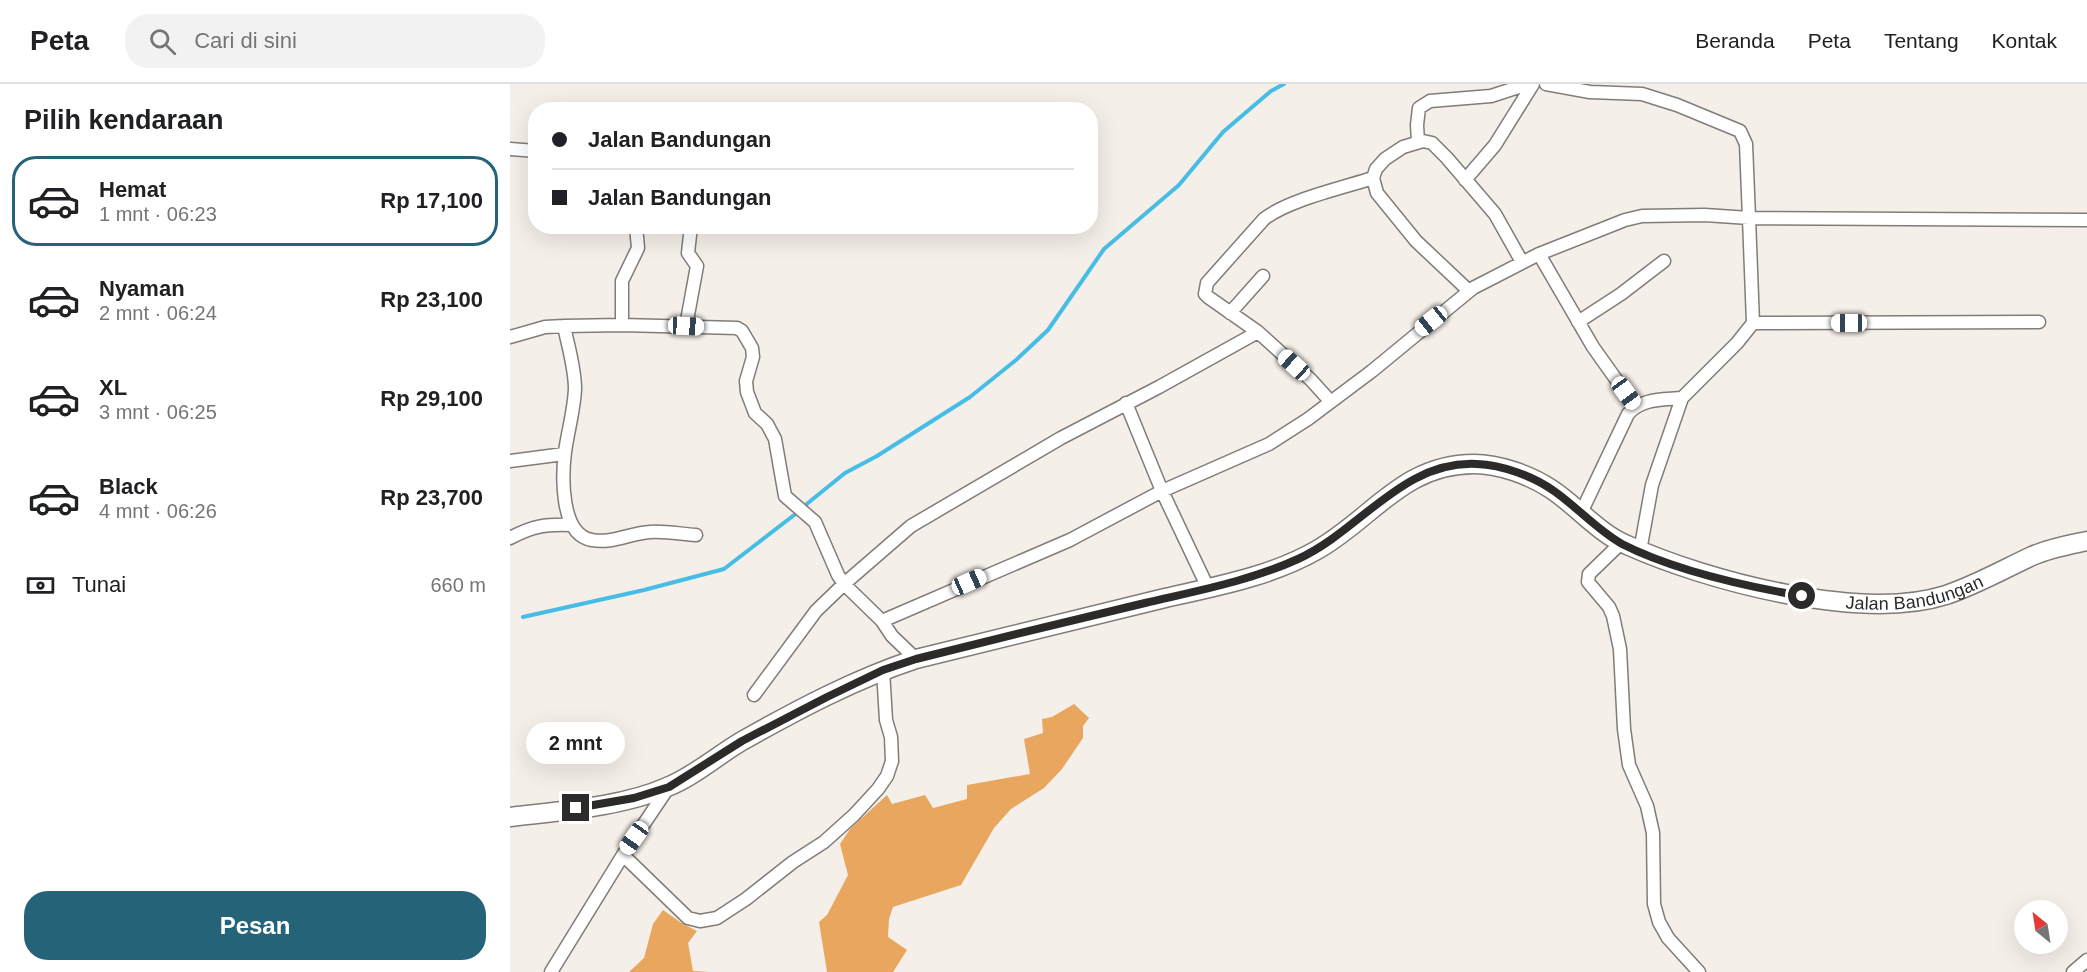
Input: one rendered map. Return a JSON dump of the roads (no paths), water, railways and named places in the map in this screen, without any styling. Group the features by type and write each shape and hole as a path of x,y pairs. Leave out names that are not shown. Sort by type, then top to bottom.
{"main road":[{"name":"Jalan Bandungan","path":"510,817 634,798 669,787 742,741 883,670 916,659 1208,588 1279,568 1328,544 1401,486 1424,473 1451,465 1478,464 1504,468 1552,489 1621,543 1690,570 1753,587 1855,603 1896,603 1948,595 2039,553 2087,541"}],"street":[{"path":"1418,142 1419,108 1430,101 1491,96 1528,84"},
{"path":"1465,180 1495,145 1533,84"},
{"path":"1546,84 1590,92 1642,94 1740,130 1746,144 1753,323 1737,343 1682,398 1652,485 1640,551"},
{"path":"1469,291 1416,241 1377,193 1374,178 1376,169 1385,159 1403,147 1418,142 1432,143 1495,214 1522,262"},
{"path":"510,149 528,150"},
{"path":"1330,401 1311,380 1258,332 1205,294 1207,283 1264,219 1288,205 1374,178"},
{"path":"882,621 991,572 1070,540 1162,491 1269,444 1308,419 1372,371 1469,291 1539,254 1625,220 1642,216 1705,215 1749,218 2087,220"},
{"path":"622,325 622,281 638,248 637,234"},
{"path":"686,326 697,266 688,253 690,234"},
{"path":"1539,254 1593,347 1635,406"},
{"path":"1578,322 1621,294 1664,261"},
{"path":"1230,313 1263,276"},
{"path":"1753,323 2039,322"},
{"path":"564,326 575,387 573,417 564,454 565,504 571,525 580,536 591,540 610,540 652,532 696,535"},
{"path":"510,337 545,327 564,326 686,326 737,328 742,331 748,340 753,357 746,381 750,403 755,413 771,431 779,459 785,496 815,522 844,584 916,659"},
{"path":"754,695 810,619 844,584 911,526 992,476 1258,332"},
{"path":"1581,513 1621,427 1635,406 1652,400 1682,398"},
{"path":"1126,403 1162,491 1208,588"},
{"path":"510,461 564,454"},
{"path":"510,538 523,531 548,524 571,525"},
{"path":"1621,543 1589,574 1588,582 1603,599 1613,616 1620,649 1624,729 1629,765 1647,806 1653,833 1654,904 1659,922 1668,938 1699,972"},
{"path":"622,855 688,918 700,921 717,918 746,899 793,862 824,842 854,815 887,776 892,761 891,737 886,720 883,670"},
{"path":"551,972 622,855 669,787"},
{"path":"2073,972 2087,960"}],"waterway":[{"path":"803,507 845,473 877,456 970,397 1016,360 1048,330 1104,249 1179,185 1223,132 1271,91 1284,84"},
{"path":"523,617 644,590 724,569 798,512"}]}
